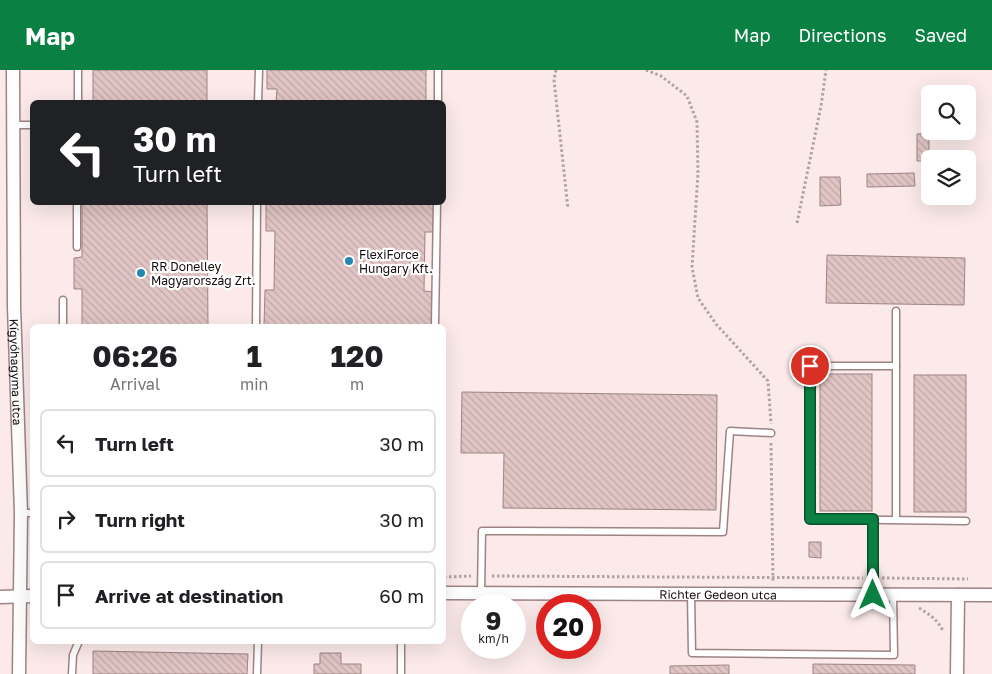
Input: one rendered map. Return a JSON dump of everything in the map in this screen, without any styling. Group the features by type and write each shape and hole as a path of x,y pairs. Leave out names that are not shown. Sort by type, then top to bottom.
{"street":[{"name":"Kígyóhagyma utca","path":"13,70 14,306 27,513 27,596 19,674"},
{"name":"Richter Gedeon utca","path":"446,593 992,595"},
{"path":"958,595 958,674"},
{"path":"0,597 27,596"}],"lane":[{"path":"78,70 78,100"},
{"path":"258,100 259,70"},
{"path":"438,70 438,100"},
{"path":"13,125 30,125"},
{"path":"77,205 77,247"},
{"path":"256,324 258,205"},
{"path":"435,324 437,205"},
{"path":"63,300 63,324"},
{"path":"896,311 896,519"},
{"path":"896,366 810,366 810,519 966,521"},
{"path":"481,593 482,531 723,532 730,431 771,433"},
{"path":"873,519 873,595"},
{"path":"691,594 692,653 894,655 893,595"},
{"path":"72,674 73,655 78,644"},
{"path":"257,674 258,644"},
{"path":"401,644 401,674"}],"path":[{"path":"556,70 554,80 568,209"},
{"path":"646,70 661,76 687,96 697,122 698,173 692,266 698,298 716,324 768,381 771,402 772,594"},
{"path":"796,222 821,106 826,70"},
{"path":"446,577 973,579"},
{"path":"917,579 918,608 929,614 940,624 945,636"}],"building":[{"path":"93,70 207,70 207,100 93,100"},
{"path":"267,70 426,70 426,100 276,100 277,89 267,89"},
{"path":"917,134 921,134 921,140 929,140 929,150 921,150 921,161 917,161"},
{"path":"914,173 915,186 867,187 867,174"},
{"path":"820,177 840,177 841,205 820,206"},
{"name":"RR Donelley Magyarország Zrt.","path":"82,205 207,205 208,324 82,324 82,289 74,289 74,258 82,257"},
{"name":"FlexiForce Hungary Kft.","path":"266,205 434,205 434,232 425,232 424,291 433,292 433,324 264,324 265,290 274,290 275,231 266,231"},
{"path":"827,255 965,258 964,305 826,303"},
{"path":"820,374 872,374 872,511 820,511"},
{"path":"914,375 966,375 966,512 914,512"},
{"path":"462,392 717,395 716,510 503,508 504,453 461,453"},
{"path":"809,542 821,542 821,558 809,557"},
{"path":"93,651 248,654 247,674 93,674"},
{"path":"320,653 341,653 341,664 361,664 361,674 314,674 314,664 320,664"},
{"path":"813,664 915,665 915,674 813,674"},
{"path":"729,665 729,674 670,674 670,666"}],"place":[{"name":"FlexiForce Hungary Kft.","path":"349,261"},
{"name":"RR Donelley Magyarország Zrt.","path":"141,273"}],"route":[{"path":"810,366 810,519 873,519 873,595"}]}
